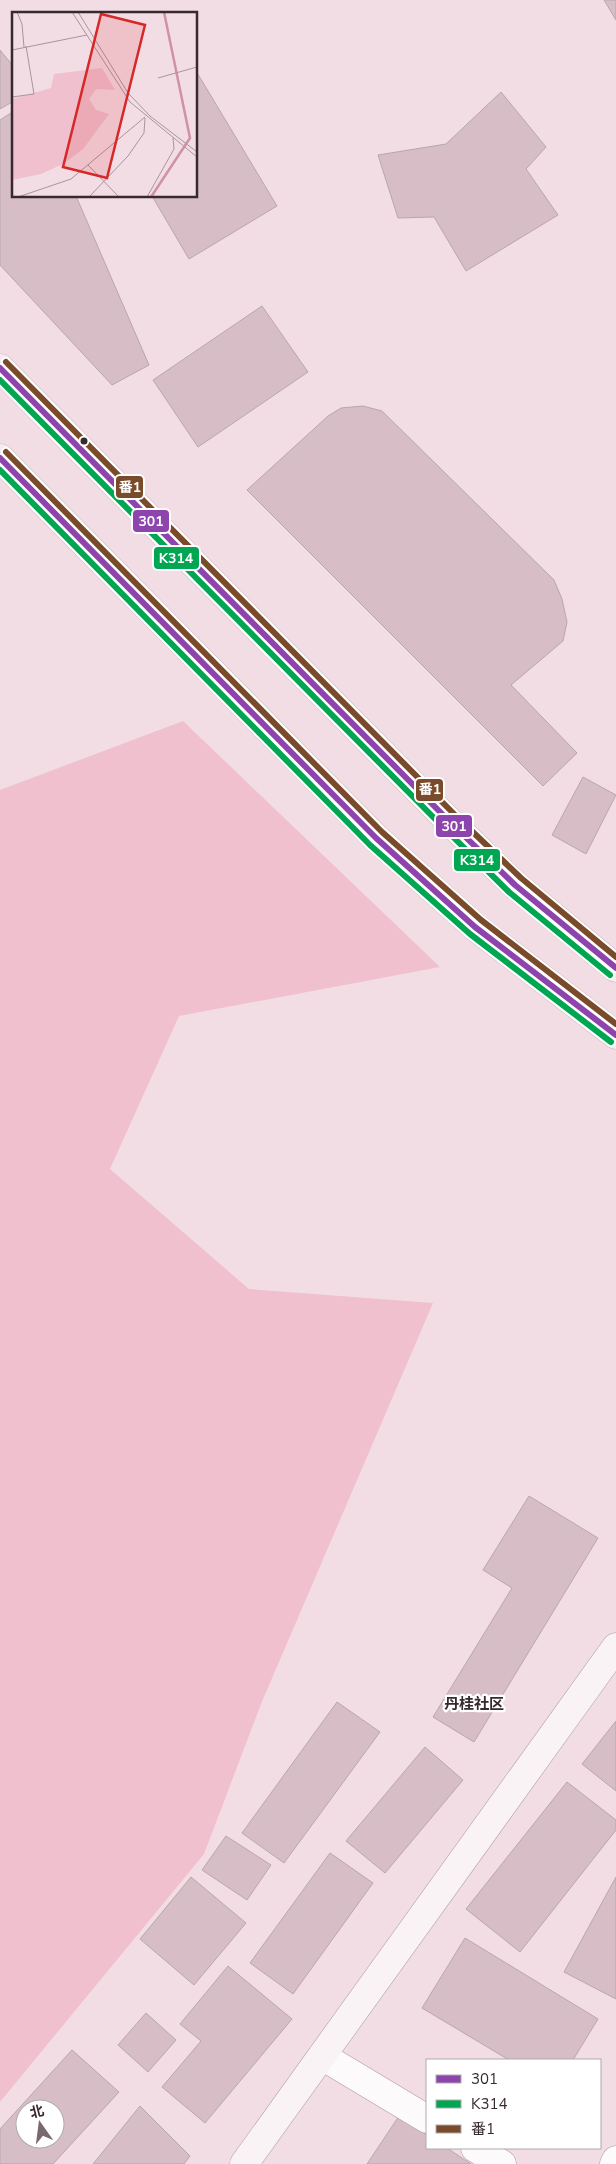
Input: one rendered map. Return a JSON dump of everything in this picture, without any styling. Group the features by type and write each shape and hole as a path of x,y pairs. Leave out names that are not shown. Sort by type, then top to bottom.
{"main road":[{"path":"0,368 449,821 515,885 616,968"},
{"path":"0,458 376,838 475,927 616,1035"}],"street":[{"path":"244,2164 616,1647"},
{"path":"322,2056 426,2118"},
{"path":"477,2149 502,2164"},
{"path":"614,2164 616,2160"}],"shaded area":[{"path":"183,721 440,967 179,1016 110,1169 249,1289 433,1303 261,1704 204,1854 0,2102 0,790"}],"building":[{"path":"604,0 616,0 616,20"},
{"path":"0,50 12,65 12,102 0,109"},
{"path":"198,74 277,206 189,259 153,198 198,198"},
{"path":"501,92 546,147 526,169 558,215 466,271 434,217 398,218 378,155 446,144"},
{"path":"12,112 12,198 77,198 149,365 112,385 0,265 0,120"},
{"path":"262,306 308,372 198,447 153,380"},
{"path":"363,406 382,411 554,580 562,599 567,622 563,641 511,685 577,753 543,786 247,490 328,416 341,408"},
{"path":"583,777 616,795 586,854 552,835"},
{"path":"529,1496 598,1538 474,1742 433,1717 512,1588 483,1570"},
{"path":"337,1702 380,1732 284,1863 242,1833"},
{"path":"616,1721 616,1791 582,1764"},
{"path":"425,1747 463,1780 385,1873 346,1841"},
{"path":"567,1782 616,1820 616,1830 520,1952 466,1909"},
{"path":"226,1836 271,1865 247,1900 202,1870"},
{"path":"330,1853 373,1883 293,1994 250,1963"},
{"path":"191,1877 246,1923 194,1985 140,1939"},
{"path":"616,1877 616,1999 564,1972"},
{"path":"465,1938 598,2019 574,2059 507,2059 422,2008"},
{"path":"228,1966 292,2019 205,2123 162,2087 201,2041 180,2024"},
{"path":"146,2013 176,2040 148,2072 118,2045"},
{"path":"72,2050 119,2092 53,2164 0,2164 0,2129 15,2113 15,2149 65,2149 65,2099 27,2099"},
{"path":"140,2106 190,2156 184,2164 93,2164"},
{"path":"399,2116 426,2134 426,2149 448,2149 471,2164 367,2164"}],"transit line":[{"name":"番1","path":"6,362 455,815 521,878 616,957"},
{"name":"301","path":"0,368 449,821 515,885 616,968"},
{"name":"K314","path":"0,380 509,892 610,975"},
{"name":"番1","path":"6,452 382,832 481,920 616,1024"},
{"name":"301","path":"0,458 376,838 475,927 616,1035"},
{"name":"K314","path":"0,470 370,845 470,934 611,1042"}],"district":[{"name":"丹桂社区","path":"474,1704"}]}
